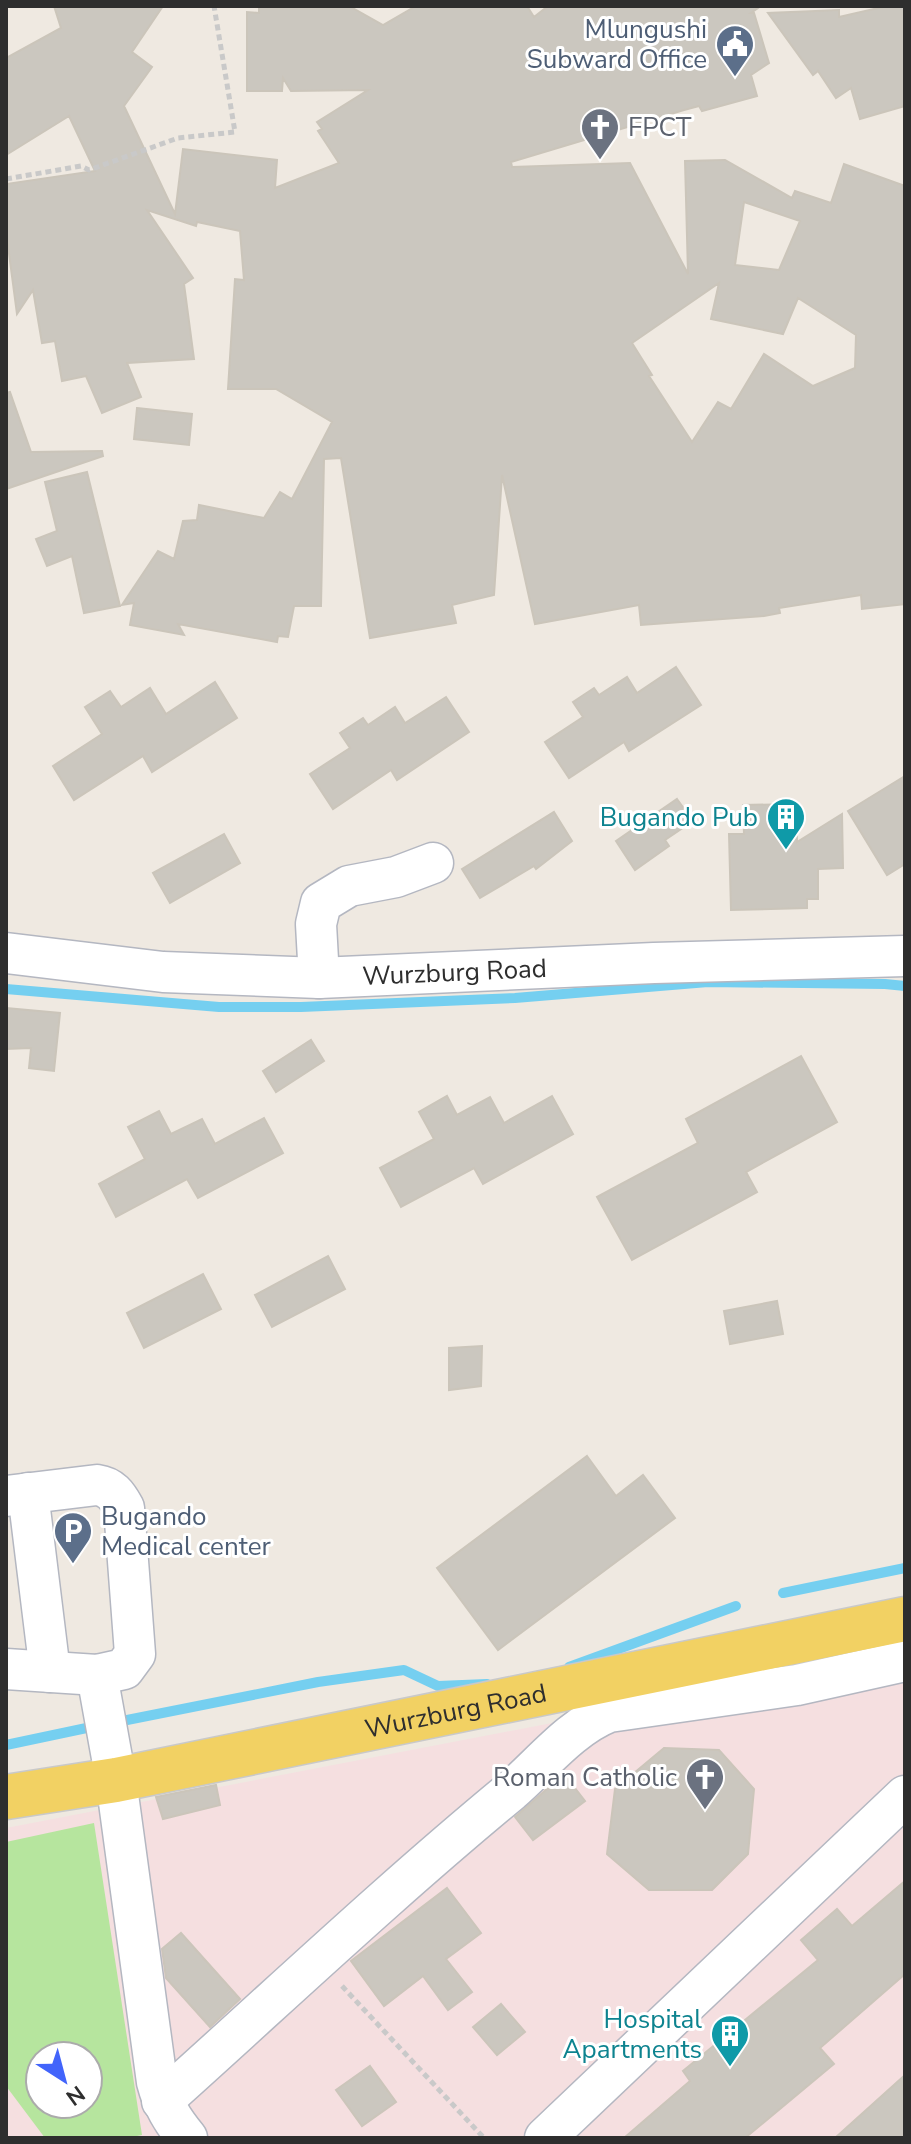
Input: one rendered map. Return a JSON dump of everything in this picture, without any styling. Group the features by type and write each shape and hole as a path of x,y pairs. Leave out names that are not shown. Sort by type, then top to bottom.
{"main road":[{"name":"Wurzburg Road","path":"6,1797 116,1780 905,1619"}],"street":[{"path":"319,978 316,924 321,903 349,886 396,877 433,863"},
{"name":"Wurzburg Road","path":"6,953 163,972 319,978 654,963 905,956"},
{"path":"6,1669 50,1672 97,1675 124,1669 134,1659 124,1508 107,1486 17,1494 50,1672"},
{"path":"162,2101 317,1959 589,1720 609,1712 797,1685 905,1661"},
{"path":"97,1675 116,1780 157,2082 172,2120 187,2138"},
{"path":"545,2138 900,1812"}],"path":[{"path":"6,179 81,166 89,170 178,138 235,132 214,6"},
{"path":"317,1959 484,2138"}],"shaded area":[{"path":"905,1655 905,2138 6,2138 6,1828"}],"green space":[{"path":"94,1823 142,2135 127,2138 45,2138 32,2120 104,2120 104,2040 24,2040 24,2110 6,2086 6,1842"}],"building":[{"path":"54,6 163,6 132,52 152,67 124,106 175,214 183,149 277,160 275,188 339,163 318,131 322,129 317,122 368,90 291,91 283,78 282,91 247,91 247,12 259,13 259,6 349,6 383,25 416,6 527,6 534,17 548,6 761,6 751,13 754,13 769,63 751,75 757,96 702,111 699,106 684,110 511,162 512,167 630,163 688,274 685,161 725,160 792,198 795,191 831,203 844,164 905,186 905,604 862,609 861,595 779,608 780,613 764,616 641,625 639,605 535,624 502,475 494,595 452,605 456,623 370,638 341,458 324,459 321,606 294,606 288,637 278,636 277,642 178,624 184,635 130,625 134,603 122,605 158,551 174,559 183,521 197,520 199,505 264,518 280,492 292,499 332,422 276,389 228,389 235,279 244,280 240,231 197,222 196,226 147,210 193,278 184,284 194,359 127,363 141,397 102,413 86,376 62,381 55,341 42,343 33,290 17,314 6,231 6,184 95,171 69,116 6,155 6,58 61,28","holes":["744,202 800,221 779,270 735,265","719,283 711,319 783,334 798,298 856,335 855,368 813,386 764,354 731,409 718,402 692,442 649,376 652,375 632,343"]},
{"path":"887,6 905,6 905,106 860,119 851,88 836,98 818,71 813,75 768,13 839,10 839,17"},
{"path":"10,392 31,452 102,451 103,456 6,489 6,393"},
{"path":"137,408 192,414 189,445 134,439"},
{"path":"87,472 120,606 84,613 72,556 47,566 36,539 57,531 45,482"},
{"path":"676,667 701,705 629,751 624,742 569,778 545,742 583,717 573,702 594,688 599,695 627,677 637,693"},
{"path":"215,682 237,718 152,772 143,756 74,800 53,766 102,734 85,707 110,691 121,707 150,688 166,714"},
{"path":"446,697 469,732 397,780 391,770 333,809 310,774 350,748 340,733 363,718 368,725 395,707 405,723"},
{"path":"905,776 905,864 887,875 848,811"},
{"path":"677,799 693,821 665,840 669,846 635,870 616,841"},
{"name":"Bugando Pub","path":"796,804 797,842 842,814 843,868 818,869 818,899 807,899 807,908 731,910 729,834 744,834 743,805"},
{"path":"554,812 572,841 536,869 534,866 480,898 462,869"},
{"path":"224,834 240,863 170,903 153,873"},
{"path":"6,1008 60,1013 54,1071 29,1068 31,1048 6,1049"},
{"path":"311,1040 324,1061 276,1092 263,1071"},
{"path":"801,1056 837,1122 746,1172 757,1192 632,1260 597,1197 698,1143 686,1119"},
{"path":"447,1096 457,1115 490,1097 504,1123 552,1096 573,1134 483,1184 474,1168 401,1207 380,1168 434,1139 419,1112"},
{"path":"159,1111 171,1134 202,1119 215,1144 264,1118 283,1153 198,1198 187,1179 116,1217 99,1184 145,1159 128,1127"},
{"path":"328,1256 345,1289 272,1327 255,1295"},
{"path":"203,1274 221,1309 144,1348 127,1313"},
{"path":"777,1301 783,1334 730,1344 724,1311"},
{"path":"482,1346 481,1386 449,1390 449,1348"},
{"path":"587,1456 616,1496 643,1475 675,1518 498,1650 437,1568"},
{"path":"664,1748 719,1750 754,1789 748,1854 712,1890 649,1890 607,1854 615,1789"},
{"path":"564,1774 585,1801 533,1840 515,1817"},
{"path":"216,1785 220,1805 163,1819 156,1797"},
{"path":"905,1881 905,1974 820,2048 834,2064 745,2138 624,2138 690,2081 683,2071 818,1960 801,1940 837,1909 852,1926"},
{"path":"447,1888 481,1933 446,1959 472,1992 448,2010 423,1976 384,2006 351,1961"},
{"path":"181,1933 240,1999 210,2027 166,1978 162,1949"},
{"name":"Hospital Apartments","path":"501,2004 525,2032 497,2055 473,2027"},
{"path":"370,2066 396,2102 362,2126 336,2090"},
{"path":"905,2075 905,2138 835,2138"}],"waterway":[{"path":"6,989 219,1007 301,1007 515,998 708,982 905,986"},
{"path":"783,1593 905,1568"},
{"path":"569,1667 736,1606"},
{"path":"112,1723 318,1682 404,1670 438,1686 487,1684"},
{"path":"6,1745 96,1726"}],"place":[{"name":"Mlungushi Subward Office","path":"735,78"},
{"name":"FPCT","path":"600,161"},
{"name":"Bugando Pub","path":"786,851"},
{"name":"Bugando Medical center","path":"73,1565"},
{"name":"Roman Catholic","path":"705,1811"},
{"name":"Hospital Apartments","path":"730,2068"}]}
